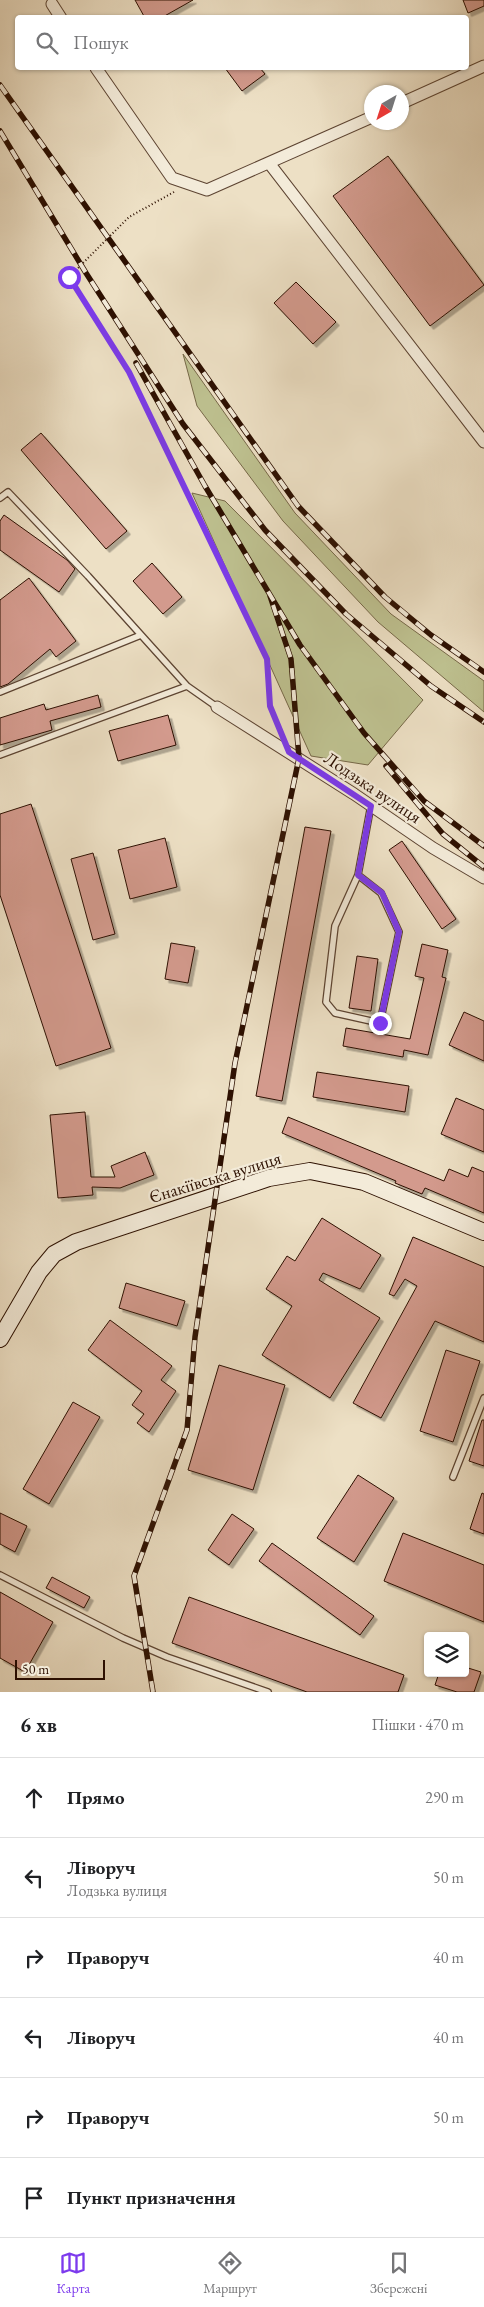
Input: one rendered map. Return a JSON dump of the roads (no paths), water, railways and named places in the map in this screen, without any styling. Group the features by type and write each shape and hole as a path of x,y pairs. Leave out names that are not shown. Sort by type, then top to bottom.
{"street":[{"path":"52,4 59,15"},
{"path":"409,100 484,66"},
{"path":"97,70 172,178 207,190 364,121"},
{"path":"269,163 484,442"},
{"name":"Лодзька вулиця","path":"217,707 289,752 433,848 484,878"},
{"name":"Єнакіївська вулиця","path":"0,1339 38,1272 54,1254 76,1242 269,1178 310,1171 364,1182 484,1232"}],"lane":[{"path":"0,498 8,492 187,686 217,707"},
{"path":"0,692 141,635"},
{"path":"0,755 187,686"},
{"path":"358,875 382,893 399,932 380,1023 336,1013 326,1002 335,926 358,875 371,806"},
{"path":"453,1477 484,1398"},
{"path":"0,1575 114,1635 167,1657 268,1692"}],"railway":[{"path":"0,85 298,506 385,597 431,635 484,672"},
{"path":"0,131 86,273 183,424 265,530 346,614 431,686 484,722"},
{"path":"136,363 205,486 300,645 364,733 424,801 484,846"},
{"path":"153,1692 134,1576 187,1430 195,1337 235,1063 299,758 291,659 270,596"},
{"path":"386,766 443,834 484,867"}]}
